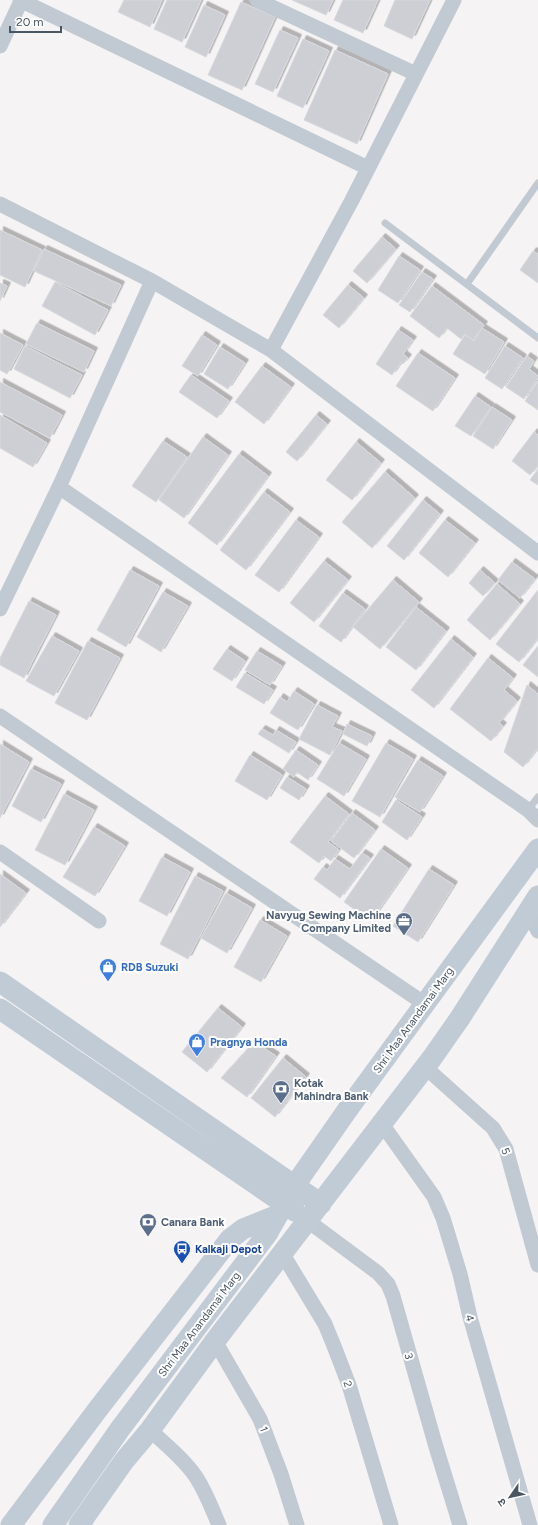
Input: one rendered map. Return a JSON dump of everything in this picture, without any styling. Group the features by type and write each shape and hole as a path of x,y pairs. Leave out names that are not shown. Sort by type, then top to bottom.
{"main road":[{"name":"Shri Maa Anandamai Marg","path":"53,1525 120,1429 267,1234 295,1185 348,1108 538,849"},
{"path":"79,1525 124,1461 150,1430 215,1341 425,1067 460,1018 533,904"},
{"path":"0,982 321,1204"},
{"path":"0,1009 281,1209 308,1221"},
{"path":"11,1525 98,1409 230,1239 242,1229 281,1209"},
{"path":"98,1409 120,1429"}],"street":[{"path":"0,46 20,0 368,168"},
{"path":"257,0 416,74"},
{"path":"271,350 368,168 454,0"},
{"path":"0,204 152,281 271,350 538,553"},
{"path":"0,609 59,487 152,281"},
{"path":"59,487 533,815"},
{"path":"0,716 425,1004"},
{"path":"0,852 99,921"},
{"path":"533,904 538,931"},
{"name":"5","path":"425,1067 493,1128 506,1149 538,1264"},
{"name":"4","path":"382,1124 434,1197 443,1218 530,1525"},
{"name":"3","path":"308,1221 378,1273 388,1284 393,1296 460,1525"},
{"name":"2","path":"282,1253 325,1324 334,1346 348,1385 390,1525"},
{"name":"1","path":"215,1341 260,1419 281,1474 297,1525"},
{"path":"150,1430 188,1467 196,1477 207,1496 219,1525"}],"lane":[{"path":"467,284 538,183"},
{"path":"385,223 538,338"},
{"path":"533,815 538,797"}],"building":[{"path":"124,0 162,0 150,27 118,12"},
{"path":"167,0 201,0 182,42 154,29"},
{"path":"292,0 333,0 326,15"},
{"path":"343,0 378,0 363,33 334,20"},
{"path":"395,0 430,0 412,39 384,26"},
{"path":"241,2 275,17 242,90 208,75"},
{"path":"204,5 225,15 206,57 185,47"},
{"path":"280,30 298,38 273,92 255,84"},
{"path":"303,39 329,51 303,108 277,96"},
{"path":"335,50 388,74 357,144 304,120"},
{"path":"0,230 42,250 25,287 0,275"},
{"path":"382,237 396,249 367,283 353,271"},
{"path":"44,249 121,285 111,306 34,271"},
{"path":"533,251 538,254 538,283 520,270"},
{"path":"399,256 420,270 398,303 378,290"},
{"path":"422,272 433,279 410,312 399,305"},
{"path":"55,282 108,310 95,335 42,306"},
{"path":"0,283 7,286 0,301"},
{"path":"348,285 364,298 339,328 323,315"},
{"path":"432,286 484,325 473,340 465,334 461,339 447,328 439,338 410,316"},
{"path":"37,323 94,351 84,372 26,344"},
{"path":"482,328 504,342 485,374 453,354 465,335 474,341"},
{"path":"398,330 413,340 403,354 408,358 403,364 401,362 392,375 376,364"},
{"path":"0,333 23,345 7,374 0,370"},
{"path":"202,335 217,345 198,376 182,366"},
{"path":"25,346 82,375 70,398 14,369"},
{"path":"505,346 523,358 502,389 485,378"},
{"path":"220,347 245,363 228,389 204,374"},
{"path":"418,353 455,378 433,411 396,386"},
{"path":"527,356 534,361 529,369 538,376 538,378 524,399 506,387"},
{"path":"262,366 291,387 264,424 235,402"},
{"path":"191,375 229,401 217,418 179,392"},
{"path":"538,381 538,410 525,401"},
{"path":"0,382 62,415 50,438 0,412"},
{"path":"475,396 491,407 471,436 455,426"},
{"path":"492,407 512,420 493,449 473,436"},
{"path":"0,415 47,443 33,467 0,448"},
{"path":"316,415 327,424 297,461 286,452"},
{"path":"534,432 538,435 538,466 530,475 512,461"},
{"path":"203,437 228,455 184,518 159,500"},
{"path":"163,441 187,457 156,502 132,486"},
{"path":"356,442 381,463 352,500 326,480"},
{"path":"239,454 268,476 217,545 188,523"},
{"path":"538,469 538,485 530,480"},
{"path":"385,472 415,498 372,548 342,522"},
{"path":"264,492 290,512 246,570 220,550"},
{"path":"423,500 440,514 404,560 387,546"},
{"path":"296,520 319,537 279,592 255,575"},
{"path":"445,520 475,543 448,577 419,553"},
{"path":"324,561 348,580 314,622 290,603"},
{"path":"512,562 535,579 520,598 498,580"},
{"path":"130,570 159,586 126,647 97,630"},
{"path":"480,570 495,583 483,596 469,583"},
{"path":"393,580 419,602 380,649 353,627"},
{"path":"497,584 520,604 490,640 467,620"},
{"path":"538,590 538,638 519,662 496,644"},
{"path":"163,592 188,606 161,652 137,637"},
{"path":"343,593 365,609 341,642 319,626"},
{"path":"29,601 56,615 24,678 0,665 0,658"},
{"path":"416,607 446,631 416,670 386,647"},
{"path":"52,636 79,651 54,696 26,681"},
{"path":"451,639 473,657 434,708 411,690"},
{"path":"88,641 120,658 87,720 55,703"},
{"path":"538,646 538,677 523,665"},
{"path":"227,649 245,661 232,681 213,669"},
{"path":"257,651 282,666 270,685 245,670"},
{"path":"488,658 513,678 504,690 517,701 499,723 503,726 491,741 450,709"},
{"path":"245,673 273,690 264,704 236,687"},
{"path":"527,685 538,694 538,748 523,767 504,752"},
{"path":"294,691 314,704 298,730 270,713 280,697 287,702"},
{"path":"317,705 338,716 332,727 342,731 330,755 299,739"},
{"path":"347,724 372,736 367,746 343,734"},
{"path":"262,729 273,735 276,730 296,742 289,753 258,734"},
{"path":"339,743 366,759 344,796 317,779"},
{"path":"386,743 413,759 380,817 352,801"},
{"path":"0,744 29,762 0,818"},
{"path":"296,750 318,765 308,780 297,772 294,777 283,769"},
{"path":"250,755 282,775 267,800 235,781"},
{"path":"418,760 443,776 420,812 395,797"},
{"path":"31,769 61,784 41,822 12,806"},
{"path":"287,777 306,789 299,800 280,788"},
{"path":"64,794 94,810 65,865 35,850"},
{"path":"325,796 349,814 328,842 339,850 331,861 324,856 319,863 290,842"},
{"path":"396,800 422,817 407,840 382,822"},
{"path":"352,813 375,830 354,858 331,841"},
{"path":"94,827 125,846 95,896 63,877"},
{"path":"381,849 408,868 371,921 344,902"},
{"path":"362,853 370,858 340,898 314,879 323,867 327,870 335,859 350,869"},
{"path":"162,857 190,872 167,916 139,901"},
{"path":"429,869 454,885 418,942 393,926"},
{"path":"0,874 26,893 0,927"},
{"path":"195,876 223,891 188,959 160,944"},
{"path":"226,893 252,908 227,953 201,938"},
{"path":"260,920 287,936 261,982 234,967"},
{"path":"218,1008 242,1027 207,1072 182,1052"},
{"path":"254,1042 276,1056 247,1097 221,1078"},
{"path":"283,1058 306,1077 275,1117 251,1098"}],"place":[{"name":"Navyug Sewing Machine Company Limited","path":"404,936"},
{"name":"RDB Suzuki","path":"108,982"},
{"name":"Pragnya Honda","path":"197,1057"},
{"name":"Kotak Mahindra Bank","path":"281,1104"},
{"name":"Canara Bank","path":"148,1237"},
{"name":"Kalkaji Depot","path":"182,1264"}]}
